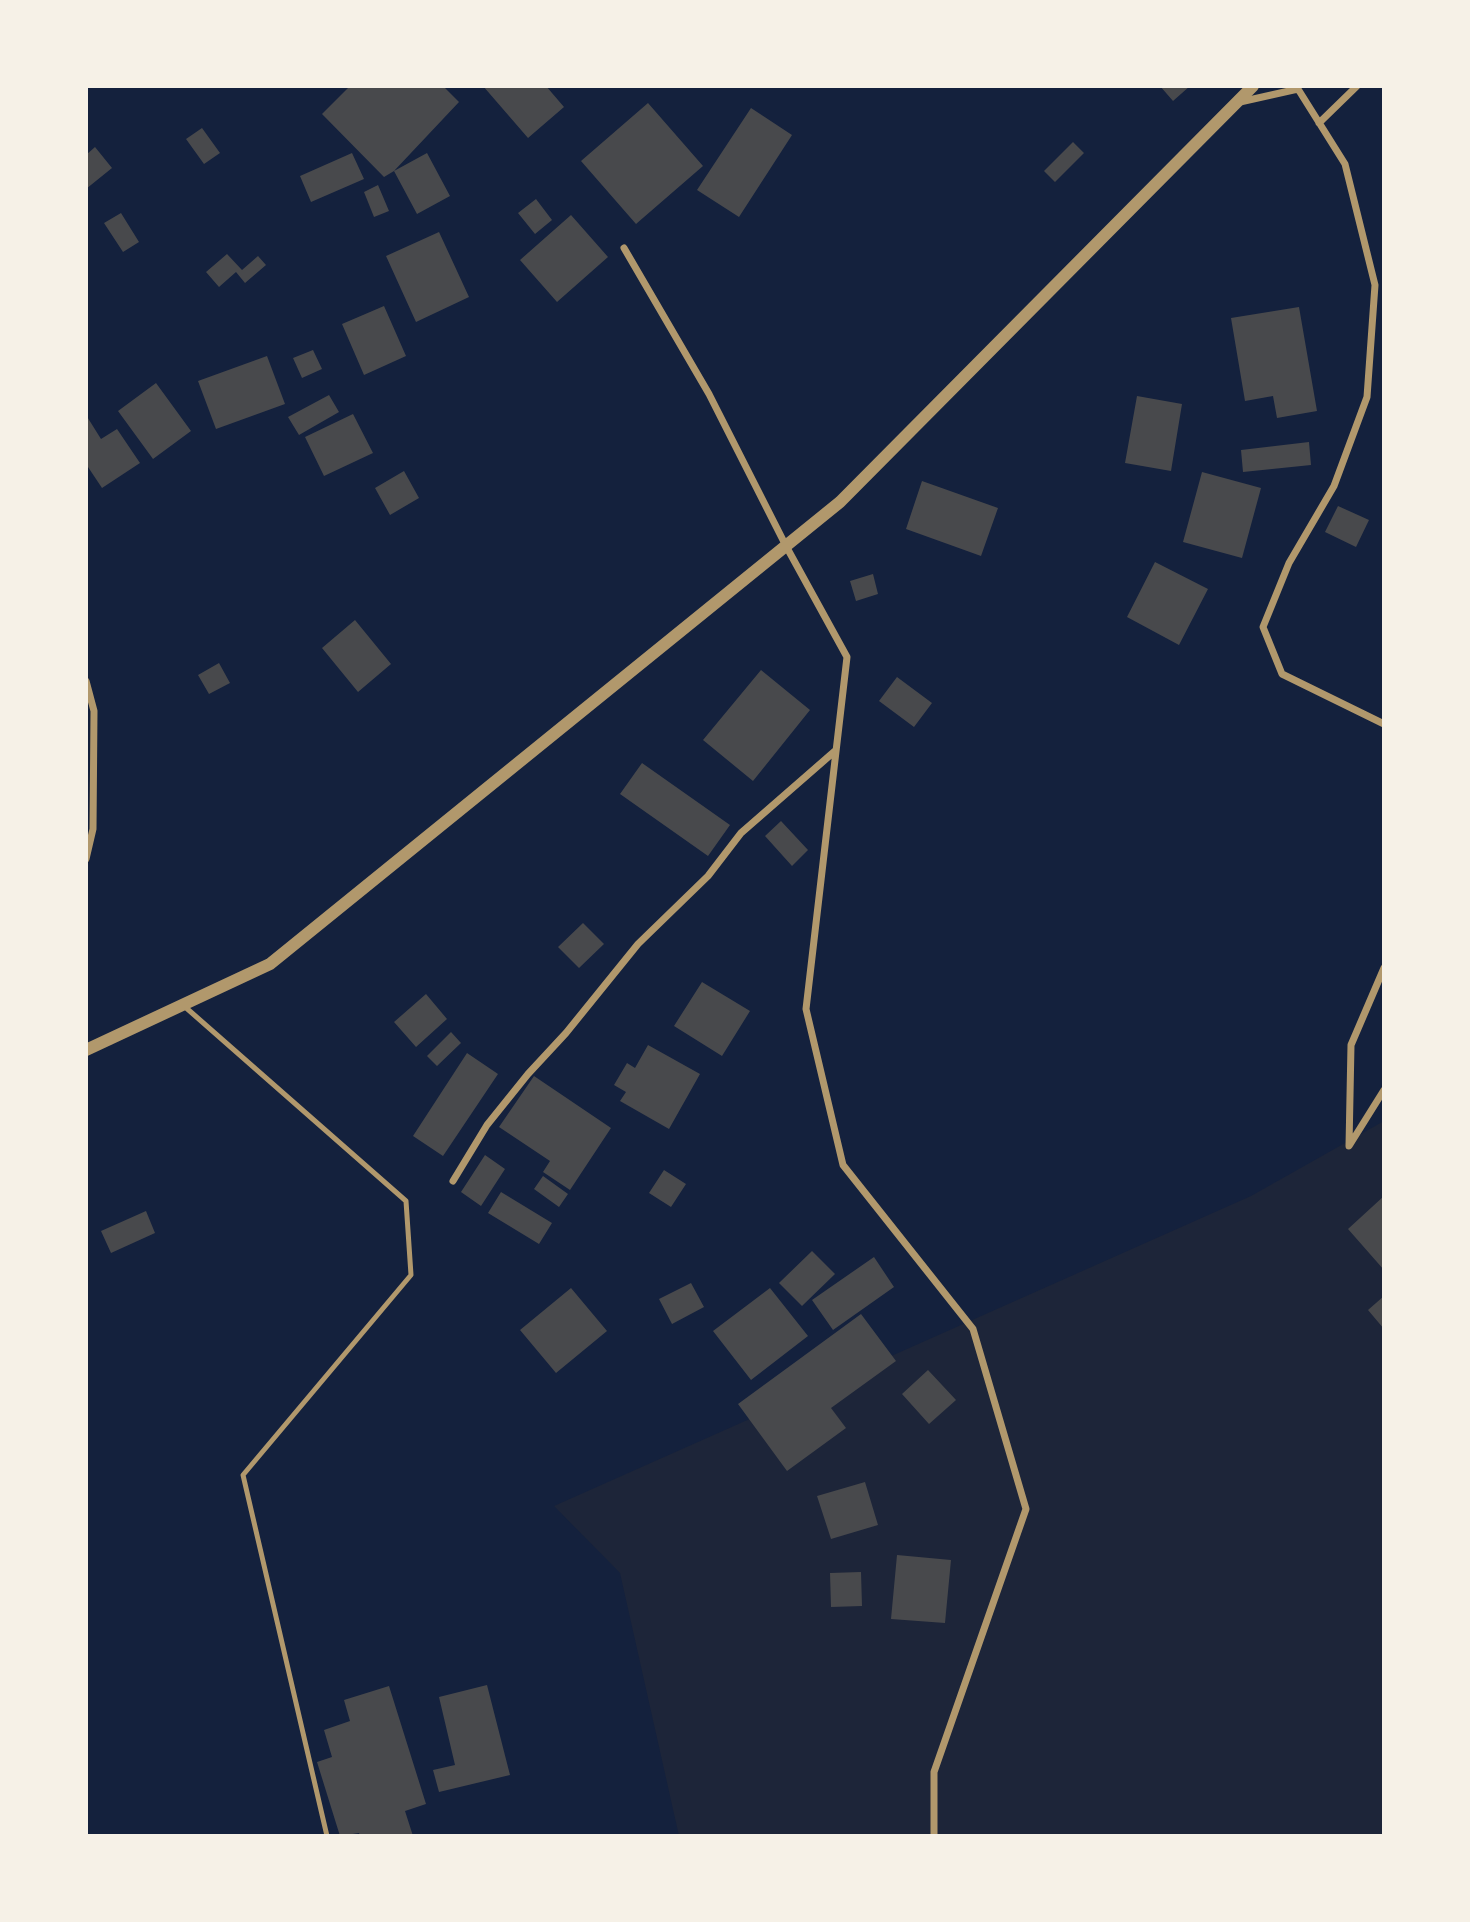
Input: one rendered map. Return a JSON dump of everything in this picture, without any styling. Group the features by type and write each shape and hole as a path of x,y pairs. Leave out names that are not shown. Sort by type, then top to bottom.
{"street":[{"path":"86,1050 270,964 840,502 1253,86"},
{"path":"1319,123 1357,86"},
{"path":"1236,103 1298,89 1345,164 1375,285 1367,397 1334,486 1289,563 1263,627 1282,674 1384,724"},
{"path":"624,248 709,394 786,546 847,657 806,1009 843,1165 973,1329 1026,1508 934,1772 934,1836"},
{"path":"86,681 94,710 93,829 86,859"},
{"path":"453,1181 487,1125 638,944 708,876 741,833 836,750"},
{"path":"1384,968 1351,1045 1349,1146 1384,1090"}],"lane":[{"path":"183,1005 406,1201 411,1275 243,1475 327,1836"}],"shaded area":[{"path":"1384,1121 1384,1836 679,1836 620,1573 554,1506 1251,1196"}],"building":[{"path":"350,86 443,86 459,102 394,171 384,177 322,114"},
{"path":"483,86 546,86 564,107 528,138"},
{"path":"1160,86 1190,86 1173,101"},
{"path":"648,103 703,166 636,224 581,161"},
{"path":"751,108 792,135 739,217 697,190"},
{"path":"202,128 220,153 204,164 186,139"},
{"path":"1073,142 1084,153 1055,182 1044,171"},
{"path":"95,147 112,168 86,189 86,155"},
{"path":"352,153 364,179 311,202 300,176"},
{"path":"427,153 450,196 417,214 394,171"},
{"path":"378,185 389,211 374,217 364,192"},
{"path":"536,199 552,220 535,234 518,213"},
{"path":"121,213 139,242 123,252 104,223"},
{"path":"571,215 608,257 557,302 520,260"},
{"path":"439,232 469,297 416,322 386,256"},
{"path":"227,254 242,270 258,256 266,265 245,283 236,272 219,287 206,272"},
{"path":"384,306 406,356 364,375 342,324"},
{"path":"1299,307 1317,411 1277,418 1273,396 1245,401 1231,318"},
{"path":"313,350 322,369 302,378 293,358"},
{"path":"267,356 285,404 216,429 198,381"},
{"path":"156,383 191,431 153,459 118,411"},
{"path":"329,395 339,412 299,435 288,417"},
{"path":"1137,396 1182,404 1171,471 1125,463"},
{"path":"353,414 373,453 324,476 305,437"},
{"path":"86,415 101,439 117,429 140,463 102,488 86,464"},
{"path":"1309,442 1311,465 1243,472 1241,450"},
{"path":"404,471 419,498 390,515 375,488"},
{"path":"1202,472 1261,488 1242,558 1183,542"},
{"path":"922,481 998,508 981,556 906,529"},
{"path":"1338,506 1369,520 1356,547 1325,532"},
{"path":"1155,562 1208,589 1179,645 1127,617"},
{"path":"873,574 878,594 856,601 850,581"},
{"path":"355,620 391,664 358,692 322,648"},
{"path":"219,663 230,683 209,694 198,675"},
{"path":"761,670 810,710 753,781 703,740"},
{"path":"897,677 932,703 914,727 879,701"},
{"path":"642,763 730,825 708,856 620,794"},
{"path":"781,821 808,850 792,866 765,836"},
{"path":"583,923 604,944 579,968 558,947"},
{"path":"702,982 750,1011 722,1056 674,1026"},
{"path":"426,994 447,1019 416,1047 394,1022"},
{"path":"451,1032 461,1043 437,1066 427,1056"},
{"path":"648,1045 700,1074 669,1129 620,1101 626,1092 614,1085 627,1063 635,1068"},
{"path":"467,1053 498,1074 443,1156 413,1136"},
{"path":"534,1076 611,1128 570,1190 543,1172 550,1161 499,1127"},
{"path":"485,1155 505,1169 481,1206 461,1192"},
{"path":"664,1170 686,1184 671,1207 649,1193"},
{"path":"543,1176 568,1194 559,1207 534,1189"},
{"path":"501,1192 552,1223 539,1244 488,1213"},
{"path":"1384,1196 1384,1270 1348,1229"},
{"path":"146,1211 155,1233 111,1253 101,1231"},
{"path":"812,1251 835,1274 802,1306 779,1283"},
{"path":"874,1257 894,1287 833,1330 812,1300"},
{"path":"691,1283 704,1307 672,1324 659,1299"},
{"path":"571,1288 607,1331 556,1373 520,1330"},
{"path":"770,1288 808,1336 751,1380 713,1331"},
{"path":"1384,1296 1384,1329 1368,1310"},
{"path":"861,1314 896,1361 831,1408 846,1428 787,1471 738,1404"},
{"path":"928,1370 956,1400 929,1424 902,1394"},
{"path":"865,1482 878,1525 831,1539 817,1496"},
{"path":"897,1555 951,1560 945,1623 891,1619"},
{"path":"861,1572 862,1606 831,1607 830,1573"},
{"path":"487,1685 510,1775 439,1792 433,1770 455,1765 439,1697"},
{"path":"389,1686 426,1804 405,1811 413,1836 360,1836 359,1833 340,1836 317,1762 332,1757 324,1730 350,1721 344,1700"}]}
